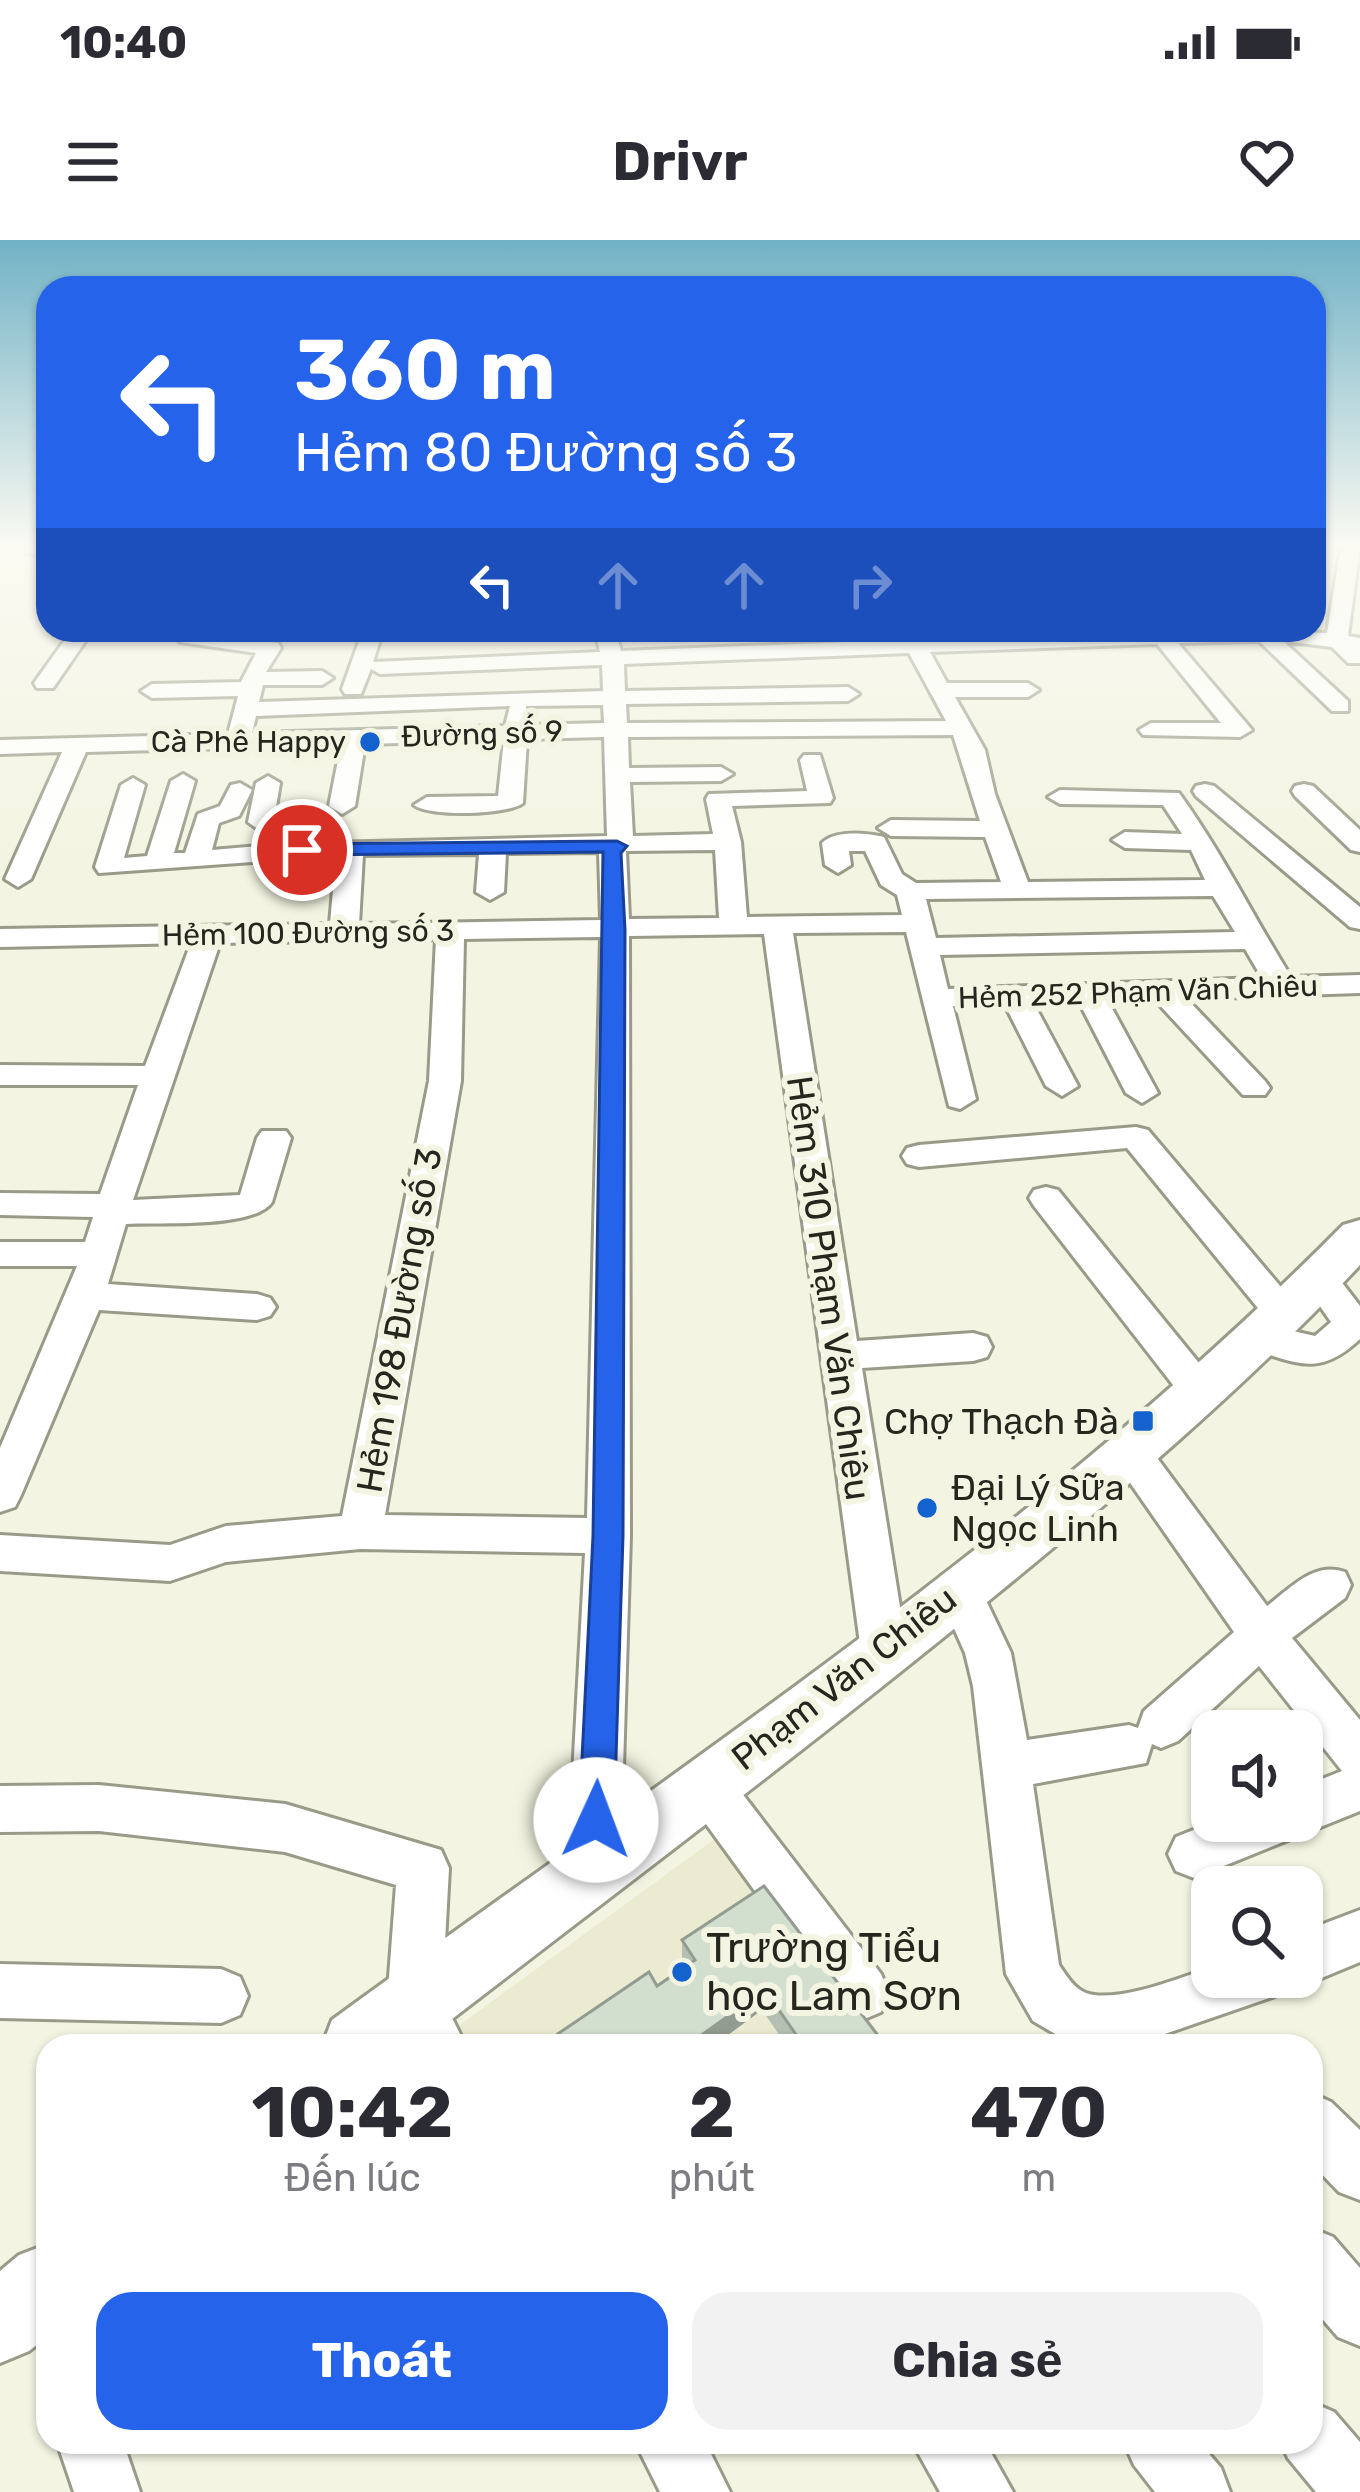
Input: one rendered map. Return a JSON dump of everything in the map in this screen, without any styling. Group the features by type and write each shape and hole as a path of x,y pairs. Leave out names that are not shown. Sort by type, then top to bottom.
{"main road":[{"name":"Phạm Văn Chiêu","path":"397,2034 426,2025 594,1867 884,1651 1131,1454 1360,1236"}],"street":[{"path":"45,683 68,651"},
{"path":"266,651 249,693 248,741 261,822 279,830 271,851"},
{"path":"342,806 370,689 372,651"},
{"path":"506,651 613,698 805,754 821,798 718,799 728,842 734,926"},
{"path":"152,691 370,689 613,698 831,651"},
{"path":"887,651 928,669 1028,690"},
{"path":"928,669 995,651"},
{"path":"1151,730 1240,730 1173,651"},
{"path":"1281,651 1340,706"},
{"path":"928,669 977,669"},
{"path":"928,669 964,728 1017,889"},
{"path":"249,693 322,678"},
{"path":"370,689 443,701 848,692"},
{"path":"174,719 181,704 196,705 204,690"},
{"path":"613,698 721,774"},
{"path":"594,1867 608,1536 612,852 617,846 613,698"},
{"name":"Đường số 9","path":"0,747 514,733 613,698 964,728"},
{"path":"427,805 510,803 520,699"},
{"path":"438,735 443,701"},
{"path":"18,879 77,745"},
{"path":"158,863 183,781"},
{"path":"197,858 207,819 230,811 252,782"},
{"path":"133,785 106,864 350,848 728,842"},
{"path":"1205,791 1360,921"},
{"path":"1304,791 1360,844"},
{"path":"1060,797 1170,798 1201,842 1222,888 1284,990"},
{"path":"920,800 924,829"},
{"path":"891,828 997,829"},
{"path":"1125,840 1201,842"},
{"path":"838,865 835,843 874,844 891,879 922,891 1222,888"},
{"path":"490,892 493,847"},
{"path":"344,931 350,848"},
{"name":"Hẻm 252 Phạm Văn Chiêu","path":"925,860 921,935 935,998 1360,985"},
{"path":"615,930 777,924 921,935 1252,940"},
{"name":"Hẻm 310 Phạm Văn Chiêu","path":"777,924 884,1651"},
{"name":"Hẻm 100 Đường số 3","path":"4,947 209,934 615,930"},
{"name":"Hẻm 198 Đường số 3","path":"450,932 445,1081 360,1532 608,1536"},
{"path":"0,1495 86,1296 209,934"},
{"path":"1166,993 1254,1088"},
{"path":"1090,995 1142,1093"},
{"path":"1016,997 1061,1086"},
{"path":"935,998 959,1099"},
{"path":"0,1076 157,1076"},
{"path":"919,1156 1136,1137 1286,1310"},
{"path":"0,1204 245,1208 255,1202 274,1138"},
{"path":"1046,1198 1198,1389"},
{"path":"0,1254 99,1255"},
{"path":"86,1296 257,1307"},
{"path":"837,1356 973,1347"},
{"path":"1131,1454 1262,1635 1360,1756"},
{"path":"0,1552 170,1563 226,1544 360,1532"},
{"path":"1006,1766 1145,1737 1262,1635 1329,1585"},
{"path":"958,1588 988,1653 1033,1974 1055,2006 1086,2022 1113,2022 1191,1997"},
{"path":"707,1786 862,1993"},
{"path":"1323,1802 1360,1787"},
{"path":"0,1809 99,1808 285,1828 423,1868 426,2025"},
{"path":"1194,1855 1226,1842"},
{"path":"1323,1951 1360,1936"},
{"path":"0,1991 221,1996"},
{"path":"1323,2134 1360,2171"},
{"path":"1323,2272 1360,2315"},
{"path":"1323,2449 1359,2492"},
{"path":"94,2454 107,2492"},
{"path":"675,2454 697,2492"},
{"path":"953,2454 980,2492"},
{"path":"1167,2454 1197,2492"}],"shaded area":[{"name":"Trường Tiểu học Lam Sơn","path":"723,1833 880,2034 461,2034 457,2027"}],"building":[{"path":"764,1886 877,2034 796,2034 765,1990 703,2034 558,2034 649,1972 657,1986 695,1960 682,1940"}],"place":[{"name":"Cà Phê Happy","path":"370,742"},
{"name":"Chợ Thạch Đà","path":"1143,1421"},
{"name":"Đại Lý Sữa Ngọc Linh","path":"927,1508"},
{"name":"Trường Tiểu học Lam Sơn","path":"682,1972"}],"route":[{"path":"302,850 617,846 612,852 608,1536 596,1820"}]}
